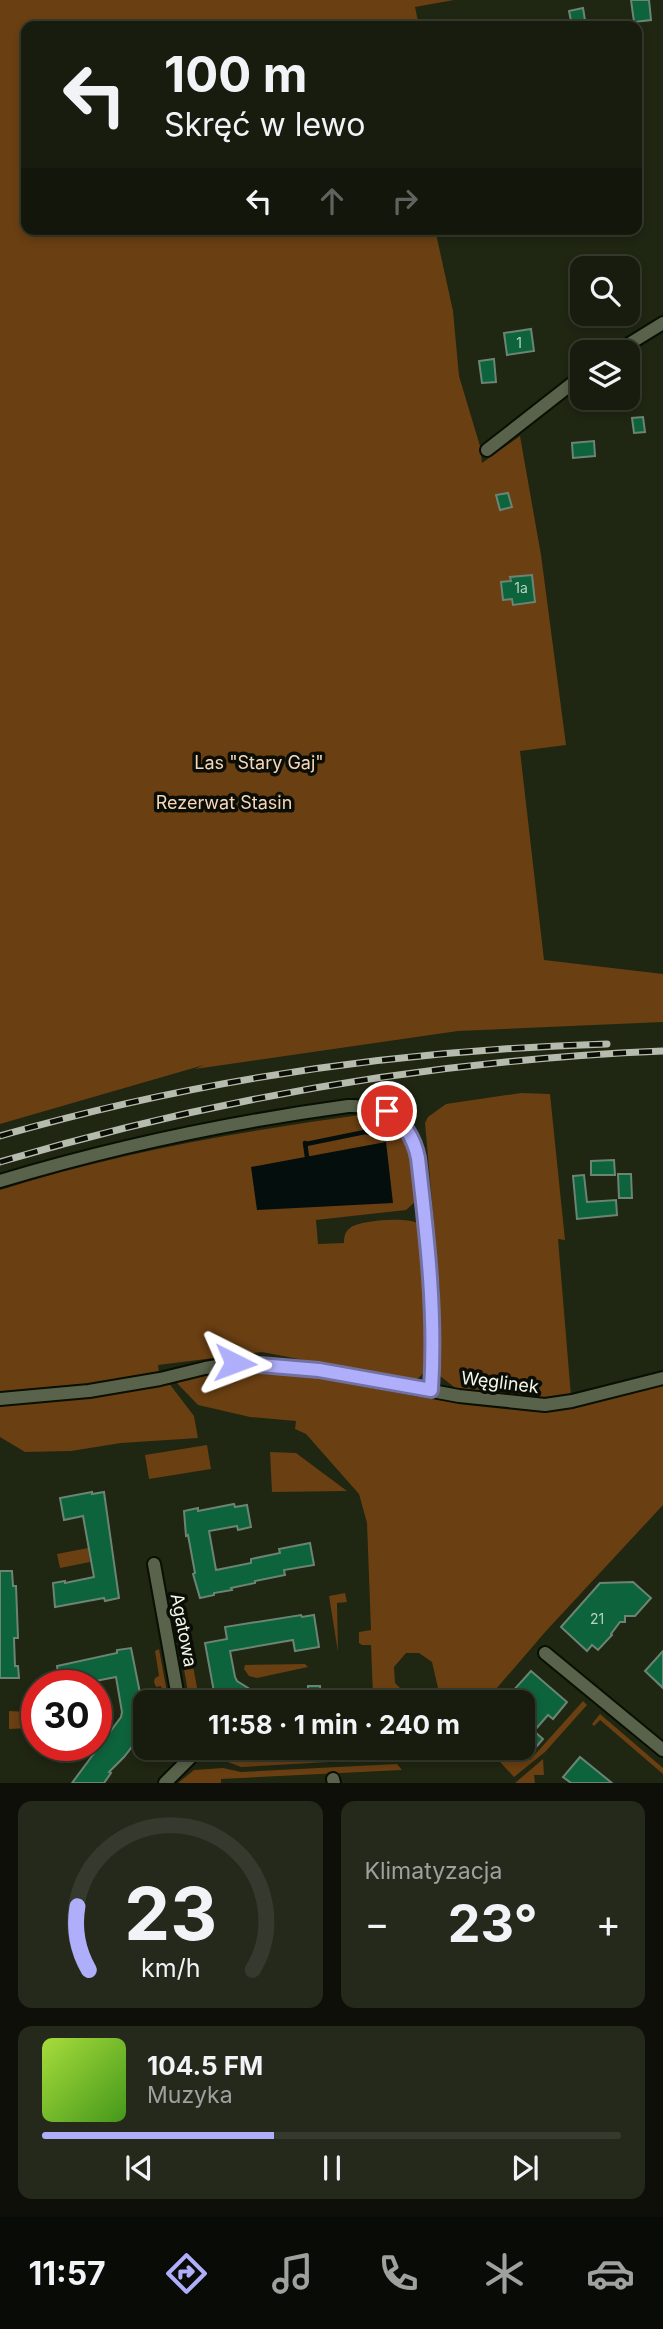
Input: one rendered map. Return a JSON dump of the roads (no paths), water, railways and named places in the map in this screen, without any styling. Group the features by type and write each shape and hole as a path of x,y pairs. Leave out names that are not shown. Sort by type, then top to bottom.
{"street":[{"path":"635,340 663,323"},
{"path":"487,450 570,385"},
{"path":"0,1181 94,1155 260,1121 348,1106 387,1111 407,1129 418,1158 427,1234 433,1324 431,1390"},
{"name":"Węglinek","path":"0,1399 89,1391 235,1363 319,1370 460,1396 556,1405 663,1378"},
{"name":"Agatowa","path":"154,1564 178,1690"},
{"path":"545,1653 663,1750"},
{"path":"165,1783 188,1760"}],"waterway":[{"path":"306,1144 365,1132 375,1134"},
{"path":"305,1143 307,1157"}],"railway":[{"path":"0,1136 150,1098 301,1071 454,1053 607,1044"},
{"path":"0,1162 163,1119 328,1086 495,1063 663,1051"}],"park label":[{"name":"Las \"Stary Gaj\"","path":"259,762"},
{"name":"Rezerwat Stasin","path":"224,802"}]}
